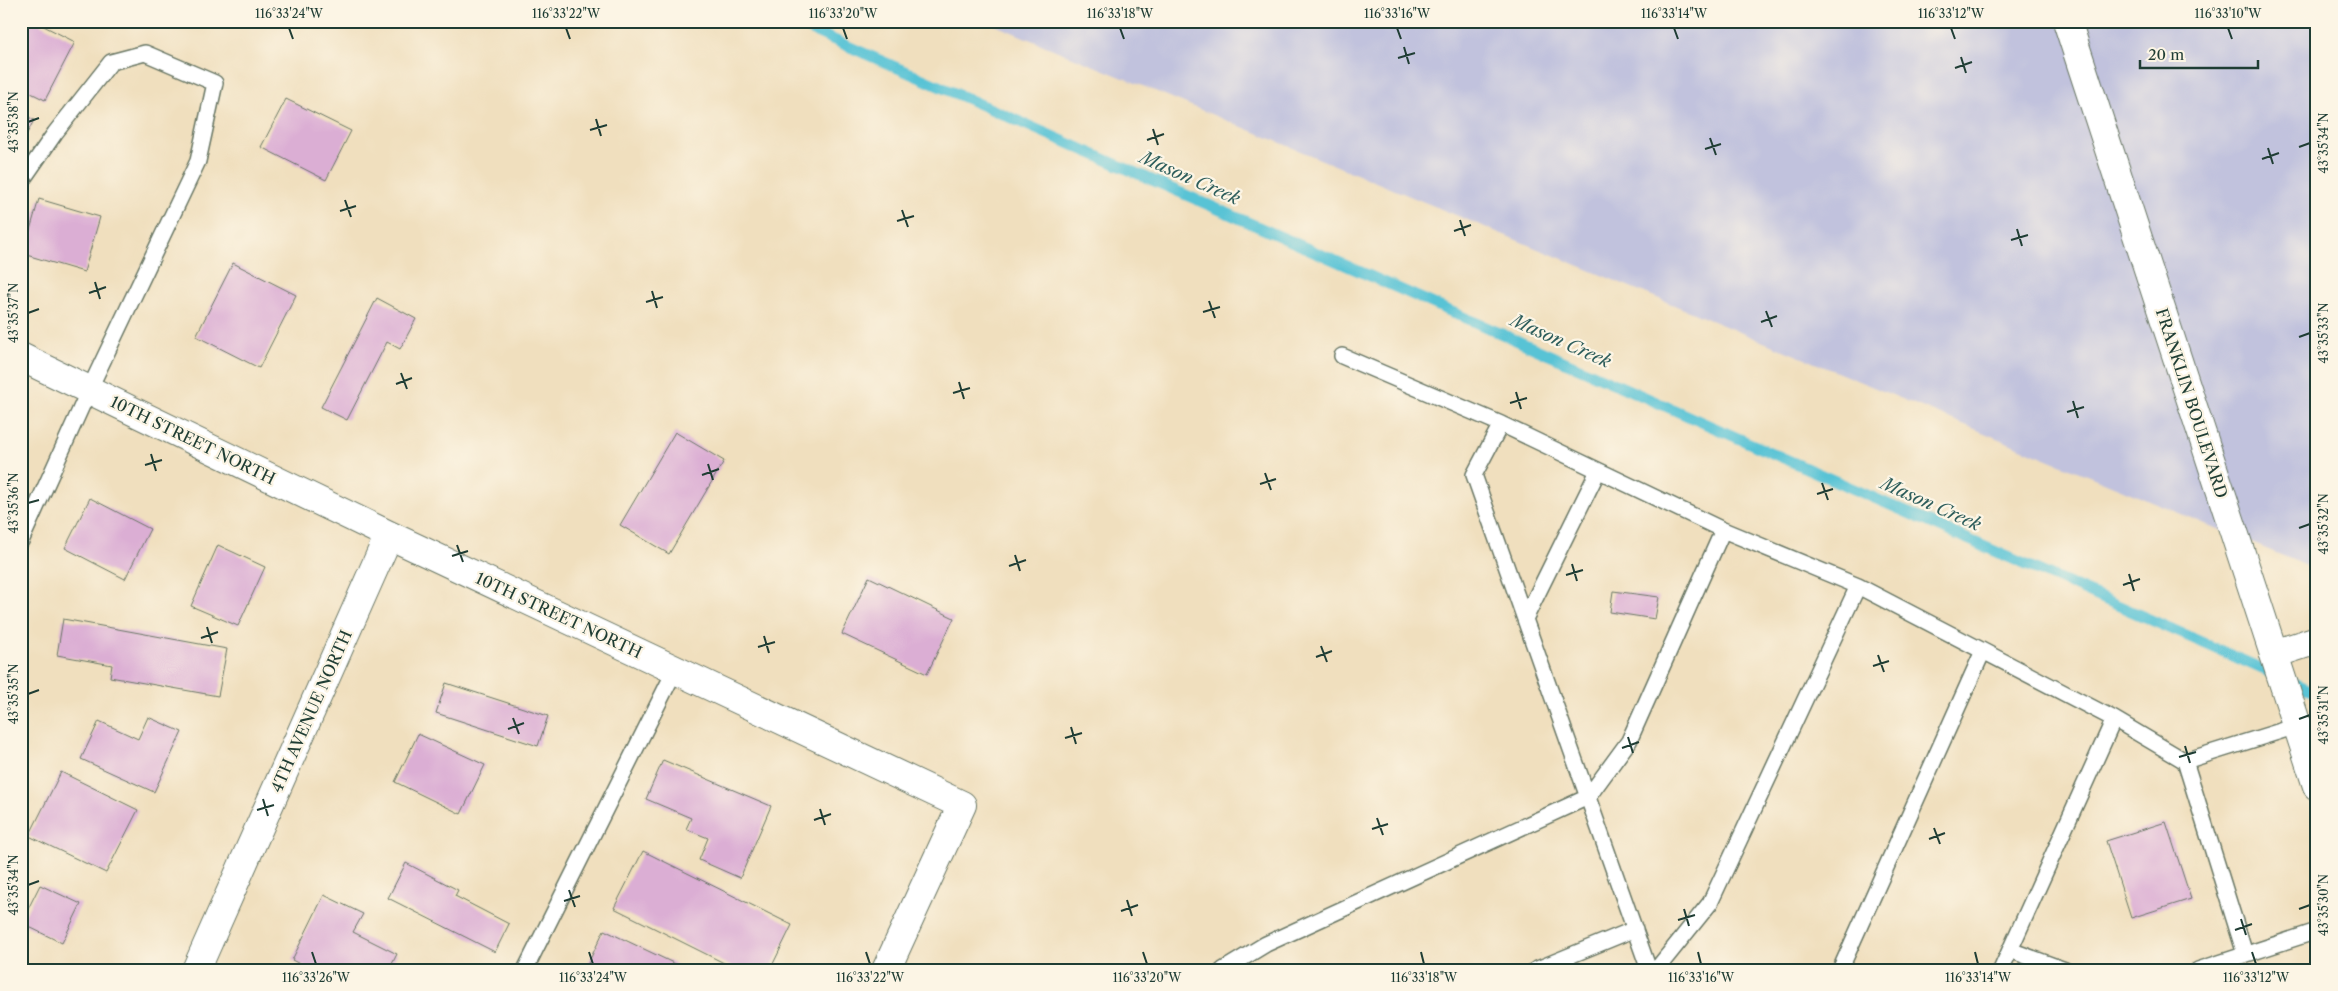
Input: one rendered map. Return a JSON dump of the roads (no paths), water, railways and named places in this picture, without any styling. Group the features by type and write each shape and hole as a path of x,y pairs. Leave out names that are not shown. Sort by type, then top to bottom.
{"street":[{"name":"FRANKLIN BOULEVARD","path":"2067,21 2317,786"},
{"name":"10TH STREET NORTH","path":"21,357 390,535 962,805 886,970"},
{"name":"4TH AVENUE NORTH","path":"196,970 390,535"},
{"path":"2274,654 2317,640"}],"lane":[{"path":"21,182 55,133 111,62 145,53 215,83 198,161 89,390 21,541"},
{"path":"1342,356 1502,424 1723,530 1858,586 2114,719 2185,761 2245,954"},
{"path":"1502,424 1474,475 1649,970"},
{"path":"1525,619 1598,471"},
{"path":"1223,970 1266,944 1588,797 1630,741 1723,530"},
{"path":"1656,970 1710,903 1858,586"},
{"path":"1840,970 1983,651"},
{"path":"525,970 675,670"},
{"path":"2001,970 2114,719"},
{"path":"2185,761 2297,726"},
{"path":"1535,970 1635,929"},
{"path":"2198,970 2317,931"},
{"path":"2010,950 2065,970"}],"waterway":[{"name":"Mason Creek","path":"791,21 2317,693"}]}
